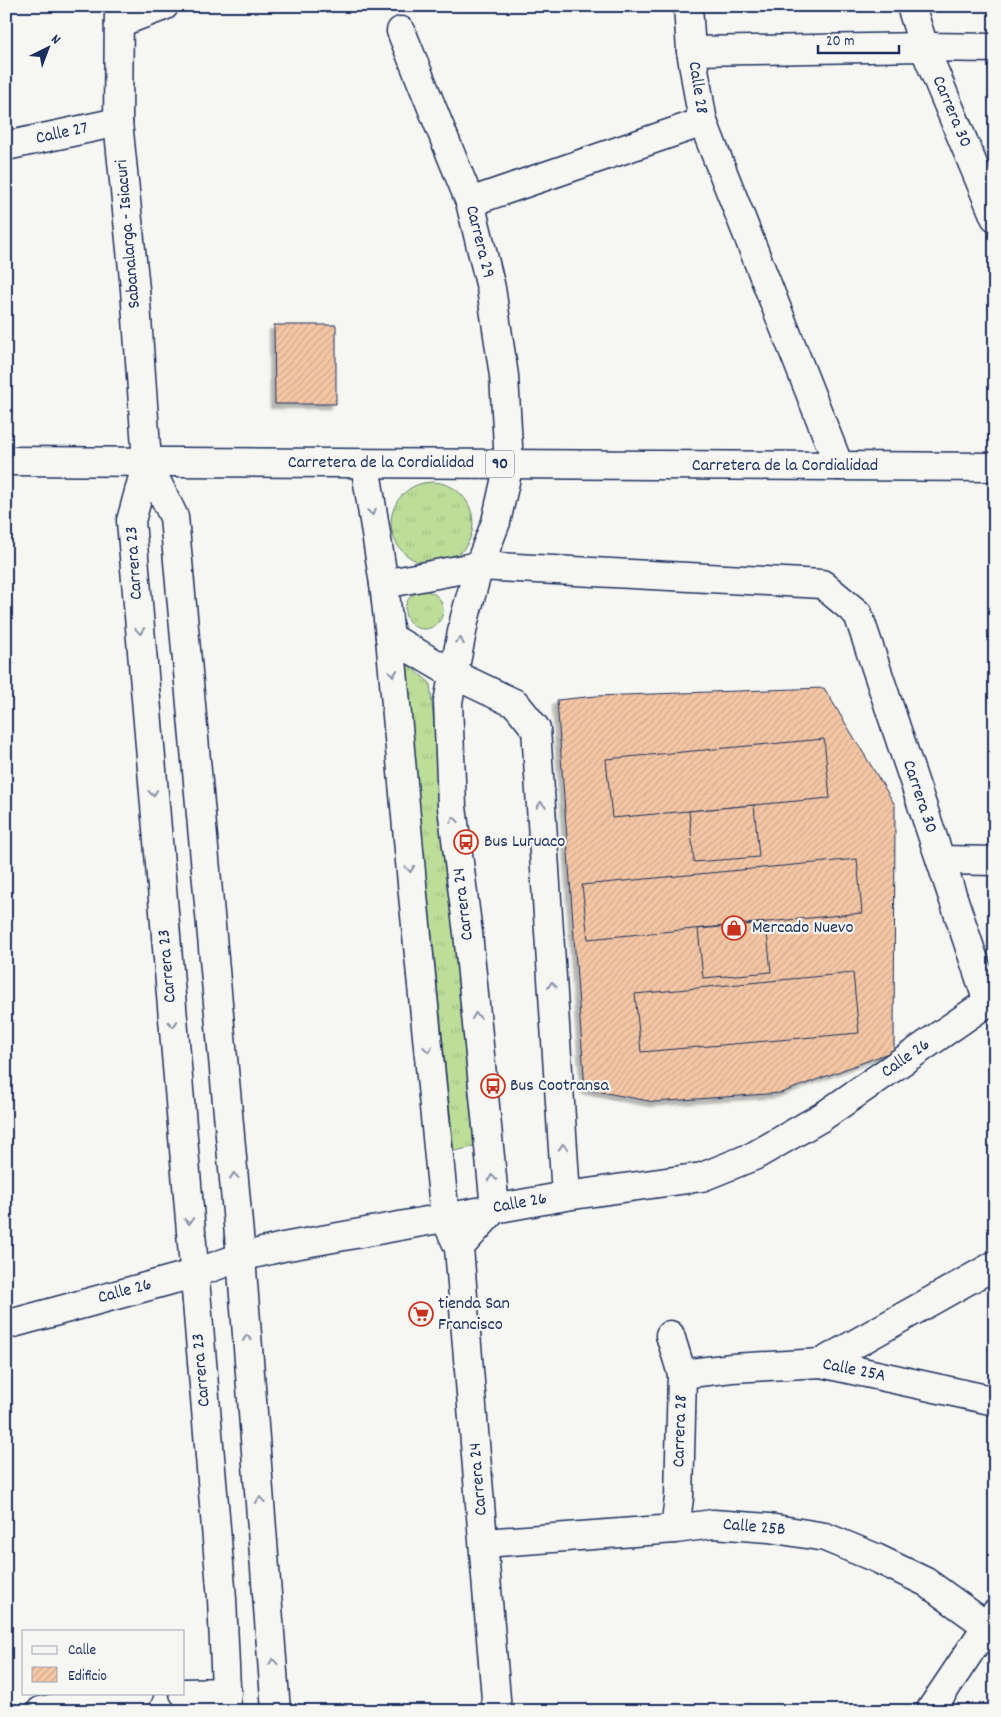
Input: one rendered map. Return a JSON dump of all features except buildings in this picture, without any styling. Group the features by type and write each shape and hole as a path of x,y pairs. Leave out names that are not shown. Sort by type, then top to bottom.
{"main road":[{"path":"119,15 164,6"},
{"path":"688,6 691,51"},
{"name":"Carrera 30","path":"911,6 924,47 995,217"},
{"name":"Sabanalarga - Isiacuri","path":"119,15 118,122 135,289 147,462"},
{"name":"Carrera 29","path":"401,31 470,202 491,288 504,376 509,464"},
{"name":"Calle 28","path":"470,202 703,122 691,51 924,47 995,48"},
{"name":"Calle 27","path":"6,146 118,122"},
{"path":"703,122 839,466"},
{"name":"Carretera de la Cordialidad","path":"6,461 995,467"},
{"path":"147,462 174,517 241,1257 276,1711"},
{"name":"Carrera 23","path":"147,462 130,521 222,1599 227,1701"},
{"name":"Carrera 24","path":"364,464 384,584 390,637 413,895 446,1218 459,1248 496,1711"},
{"name":"Carrera 24","path":"495,1208 468,934 452,807 448,702 465,617 479,566 496,522 509,464"},
{"name":"Carrera 30","path":"384,584 479,566 822,584 858,614 941,860 991,1000"},
{"path":"390,637 454,674 516,704 536,729 566,1196"},
{"path":"941,860 995,860"},
{"name":"Calle 26","path":"6,1325 193,1274 241,1257 283,1247 566,1196 702,1177 754,1156 822,1117 991,1000"},
{"path":"459,1248 495,1208"},
{"path":"822,1363 995,1265"},
{"name":"Carrera 28","path":"670,1335 682,1374 679,1498 675,1529"},
{"name":"Calle 25A","path":"682,1374 732,1368 822,1363 995,1401"},
{"name":"Calle 25B","path":"484,1543 675,1529 713,1524 770,1528 825,1537 876,1558 926,1582 992,1627"},
{"path":"930,1711 992,1627"},
{"path":"185,1693 227,1701"},
{"path":"41,1711 123,1694"}],"green space":[{"path":"432,482 448,485 461,494 470,507 473,523 470,539 461,552 448,561 432,564 416,561 403,552 394,539 391,523 394,507 403,494 416,485"},
{"path":"424,591 438,596 443,610 438,624 424,629 410,624 405,610 410,596"},
{"path":"404,661 430,683 474,1147 454,1151"}],"place":[{"name":"Bus Luruaco","path":"466,842"},
{"name":"Mercado Nuevo","path":"734,928"},
{"name":"Bus Cootransa","path":"493,1086"},
{"name":"tienda San Francisco","path":"421,1314"}]}
